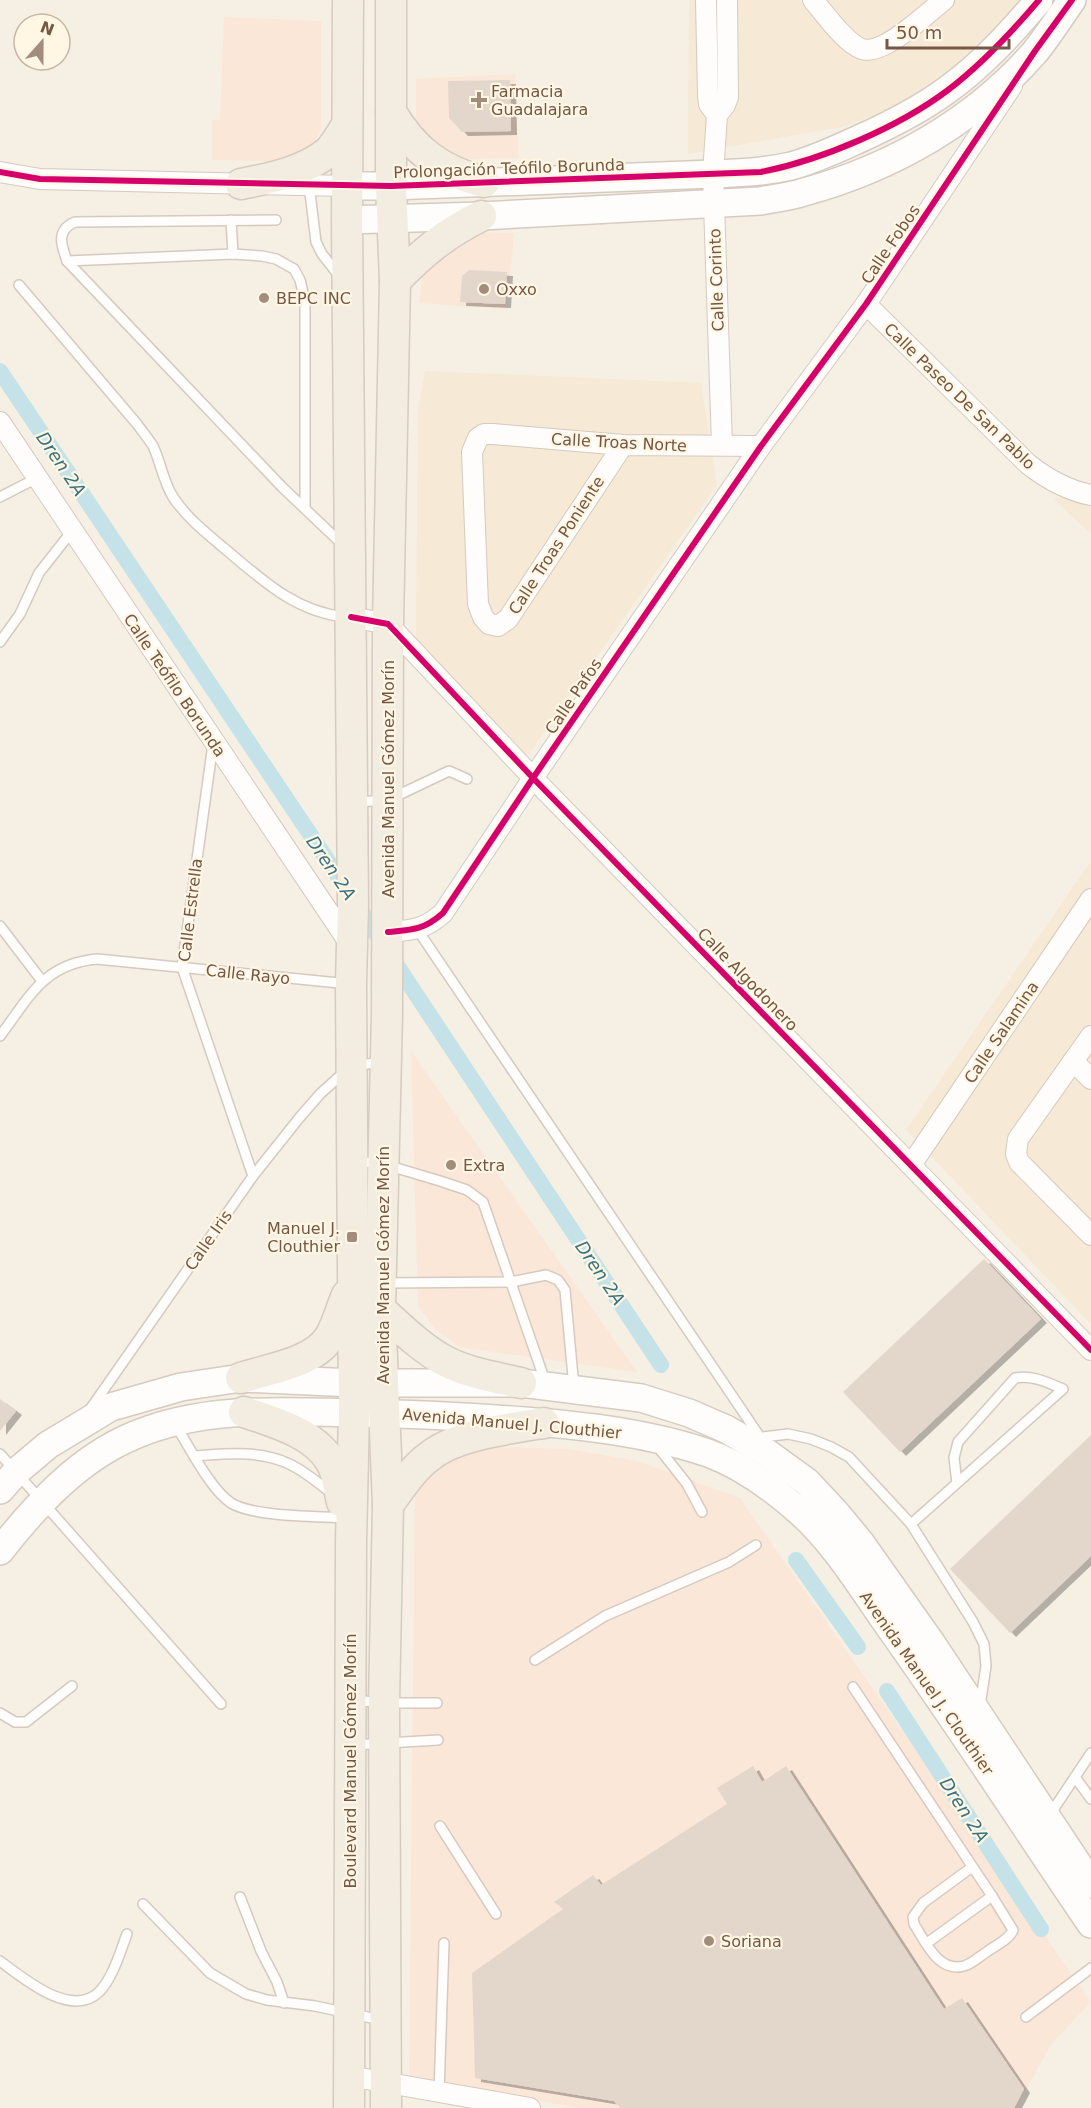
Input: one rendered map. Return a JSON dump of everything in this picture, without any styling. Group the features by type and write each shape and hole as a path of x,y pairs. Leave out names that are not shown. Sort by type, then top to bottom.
{"main road":[{"name":"Avenida Manuel Gómez Morín","path":"348,0 347,220 353,906 351,1161 383,1383 383,1414"},
{"name":"Avenida Manuel Gómez Morín","path":"354,1413 354,1383 369,1288 383,1164 386,1062 388,624 395,281 392,219 391,0"},
{"name":"Prolongación Teófilo Borunda","path":"347,186 761,172 792,165 833,151 918,110 948,90 989,55 1039,0"},
{"path":"347,220 488,216 760,201 802,193 841,181 892,160 965,116 994,92 1035,51 1072,0"},
{"path":"391,112 401,129 429,158 446,169 487,182 488,216"},
{"path":"241,184 270,178 308,164 328,151 347,125"},
{"path":"395,281 421,254 459,227 488,216"},
{"path":"241,1378 305,1358 318,1350 369,1288 413,1339 446,1362 469,1371 534,1385"},
{"name":"Avenida Manuel J. Clouthier","path":"5,1472 111,1407 181,1387 241,1378 354,1383 534,1385 641,1398 689,1413 726,1429 736,1444 742,1469 800,1512 830,1544 911,1657 974,1728"},
{"path":"244,1412 282,1425 322,1451 332,1465 346,1521"},
{"name":"Avenida Manuel J. Clouthier","path":"0,1551 66,1479 97,1456 134,1436 174,1422 212,1415 244,1412 457,1416 616,1430 650,1437 736,1444 767,1453 807,1482 867,1551 974,1728 1041,1830 1091,1924"},
{"name":"Boulevard Manuel Gómez Morín","path":"349,2108 351,1700 346,1521 354,1413"},
{"name":"Boulevard Manuel Gómez Morín","path":"383,1414 387,1505 384,1703 386,2095"},
{"path":"387,1505 429,1456 443,1448 490,1433 544,1423"},
{"name":"Avenida Manuel J. Clouthier","path":"1041,1830 1091,1884"}],"street":[{"name":"Calle Corinto","path":"706,0 708,95 709,104 717,115"},
{"name":"Calle Corinto","path":"722,445 713,174 717,115 728,97 727,0"},
{"path":"813,0 852,43 862,49 873,50 886,46 944,0"},
{"name":"Calle Fobos","path":"761,446 866,304 1035,51"},
{"name":"Prolongación Teófilo Borunda","path":"0,172 40,179 347,186"},
{"name":"Calle Paseo De San Pablo","path":"866,304 1028,464 1047,479 1068,489 1091,495"},
{"name":"Calle Teófilo Borunda","path":"0,422 352,947"},
{"name":"Calle Troas Norte","path":"478,438 484,434 493,434 623,445 761,446"},
{"name":"Calle Troas Poniente","path":"478,438 472,452 478,604 483,617 489,624 498,626 508,619 517,606 623,445"},
{"name":"Calle Pafos","path":"387,940 431,924 443,913 761,446"},
{"path":"351,617 388,624"},
{"name":"Calle Algodonero","path":"388,624 533,778 1091,1350"},
{"name":"Calle Salamina","path":"911,1165 1091,899"},
{"path":"1091,1036 1018,1139 1016,1154 1019,1162 1091,1235"},
{"path":"1073,1061 1091,1079"},
{"path":"349,2076 386,2095 439,2093 530,2108"}],"lane":[{"path":"309,185 316,242 322,254 348,287"},
{"path":"231,220 233,254"},
{"path":"276,220 75,222 67,225 62,233 61,244 67,261 305,509 350,552"},
{"path":"67,261 233,254 262,256 285,263 294,269 304,289 305,509"},
{"path":"19,285 137,424 153,447 169,491 194,522 276,591 311,610 329,615 351,617"},
{"path":"0,497 37,478"},
{"path":"0,642 20,614 39,573 72,531"},
{"name":"Calle Estrella","path":"213,742 182,967 253,1176"},
{"path":"352,802 388,800 443,772 455,772 467,779"},
{"path":"0,926 42,981 0,1036"},
{"path":"417,929 736,1444 788,1434 811,1439 849,1457 911,1524 973,1622 984,1644 986,1666 974,1728"},
{"name":"Calle Rayo","path":"42,981 61,968 79,961 97,960 351,984"},
{"path":"351,1066 386,1062"},
{"name":"Calle Iris","path":"79,1425 253,1176 320,1094 351,1066"},
{"path":"351,1161 383,1164 467,1190 483,1202 511,1281 534,1385"},
{"path":"369,1288 511,1281 546,1275 558,1280 565,1290 574,1390"},
{"path":"911,1524 1063,1389 1037,1378 1026,1376 1015,1378 958,1442 954,1458 957,1483"},
{"path":"174,1422 214,1485 231,1503 264,1512 346,1521"},
{"path":"650,1437 687,1484 702,1512"},
{"path":"194,1456 245,1453 276,1459 299,1470 346,1521"},
{"path":"5,1472 42,1503 221,1704"},
{"path":"535,1660 605,1616 729,1562 756,1545"},
{"path":"0,1713 15,1722 26,1722 72,1686"},
{"path":"853,1687 992,1896 1013,1930 1007,1939 965,1966 945,1965 938,1960 914,1924 913,1917 923,1903 972,1867"},
{"path":"351,1700 384,1703 437,1703"},
{"path":"350,1746 438,1740"},
{"path":"1041,1830 1091,1753"},
{"path":"1076,1777 1091,1799"},
{"path":"440,1826 496,1914"},
{"path":"927,1943 992,1896"},
{"path":"240,1897 284,2003"},
{"path":"143,1904 210,1973 246,1994 386,2022"},
{"path":"0,1961 39,1989 63,2000 83,2001 99,1993 110,1975 127,1934"},
{"path":"439,2093 444,1943"},
{"path":"1026,2017 1091,1968"}],"shaded area":[{"path":"689,0 1025,0 953,67 898,105 846,126 688,154"},
{"path":"224,17 321,21 321,129 309,156 270,161 212,160 212,119 220,121"},
{"path":"515,74 519,158 456,159 416,128 416,79"},
{"path":"470,232 514,233 507,309 419,303 423,270"},
{"path":"425,371 701,383 717,485 526,758 416,643 418,410"},
{"path":"1091,492 1091,534 1054,499"},
{"path":"1091,861 1091,1324 906,1130"},
{"path":"411,1051 637,1372 459,1347 435,1329 418,1306"},
{"path":"496,1447 568,1449 637,1461 740,1498 1091,2002 1052,2043 1016,2108 579,2108 409,2077 415,1487 457,1453"}],"building":[{"name":"Farmacia Guadalajara","path":"510,80 511,131 462,132 449,118 448,81"},
{"name":"Oxxo","path":"469,270 507,272 505,304 460,302 462,276"},
{"path":"984,1259 1041,1319 900,1452 843,1392"},
{"path":"0,1399 16,1411 0,1431"},
{"path":"1091,1435 1091,1556 1010,1633 950,1569"},
{"name":"Soriana","path":"753,1766 762,1782 786,1766 944,2009 962,1998 1024,2089 1014,2108 620,2108 614,2101 475,2078 472,1973 563,1909 554,1902 593,1875 601,1885 727,1804 717,1788"}],"waterway":[{"name":"Dren 2A","path":"0,371 661,1365"},
{"name":"Dren 2A","path":"796,1560 858,1647"},
{"name":"Dren 2A","path":"887,1691 1041,1929"}],"cycle path":[{"path":"0,172 40,179 391,186 761,172 785,167 834,151 907,117 961,80 1007,36 1039,0"},
{"path":"388,932 417,928 430,923 443,913 761,446 866,304 1035,51 1072,0"},
{"path":"351,617 388,624 533,778 1091,1350"}],"place":[{"name":"Farmacia Guadalajara","path":"479,100"},
{"name":"Oxxo","path":"484,289"},
{"name":"BEPC INC","path":"264,298"},
{"name":"Extra","path":"451,1165"},
{"name":"Manuel J. Clouthier","path":"352,1237"},
{"name":"Soriana","path":"709,1941"}]}
